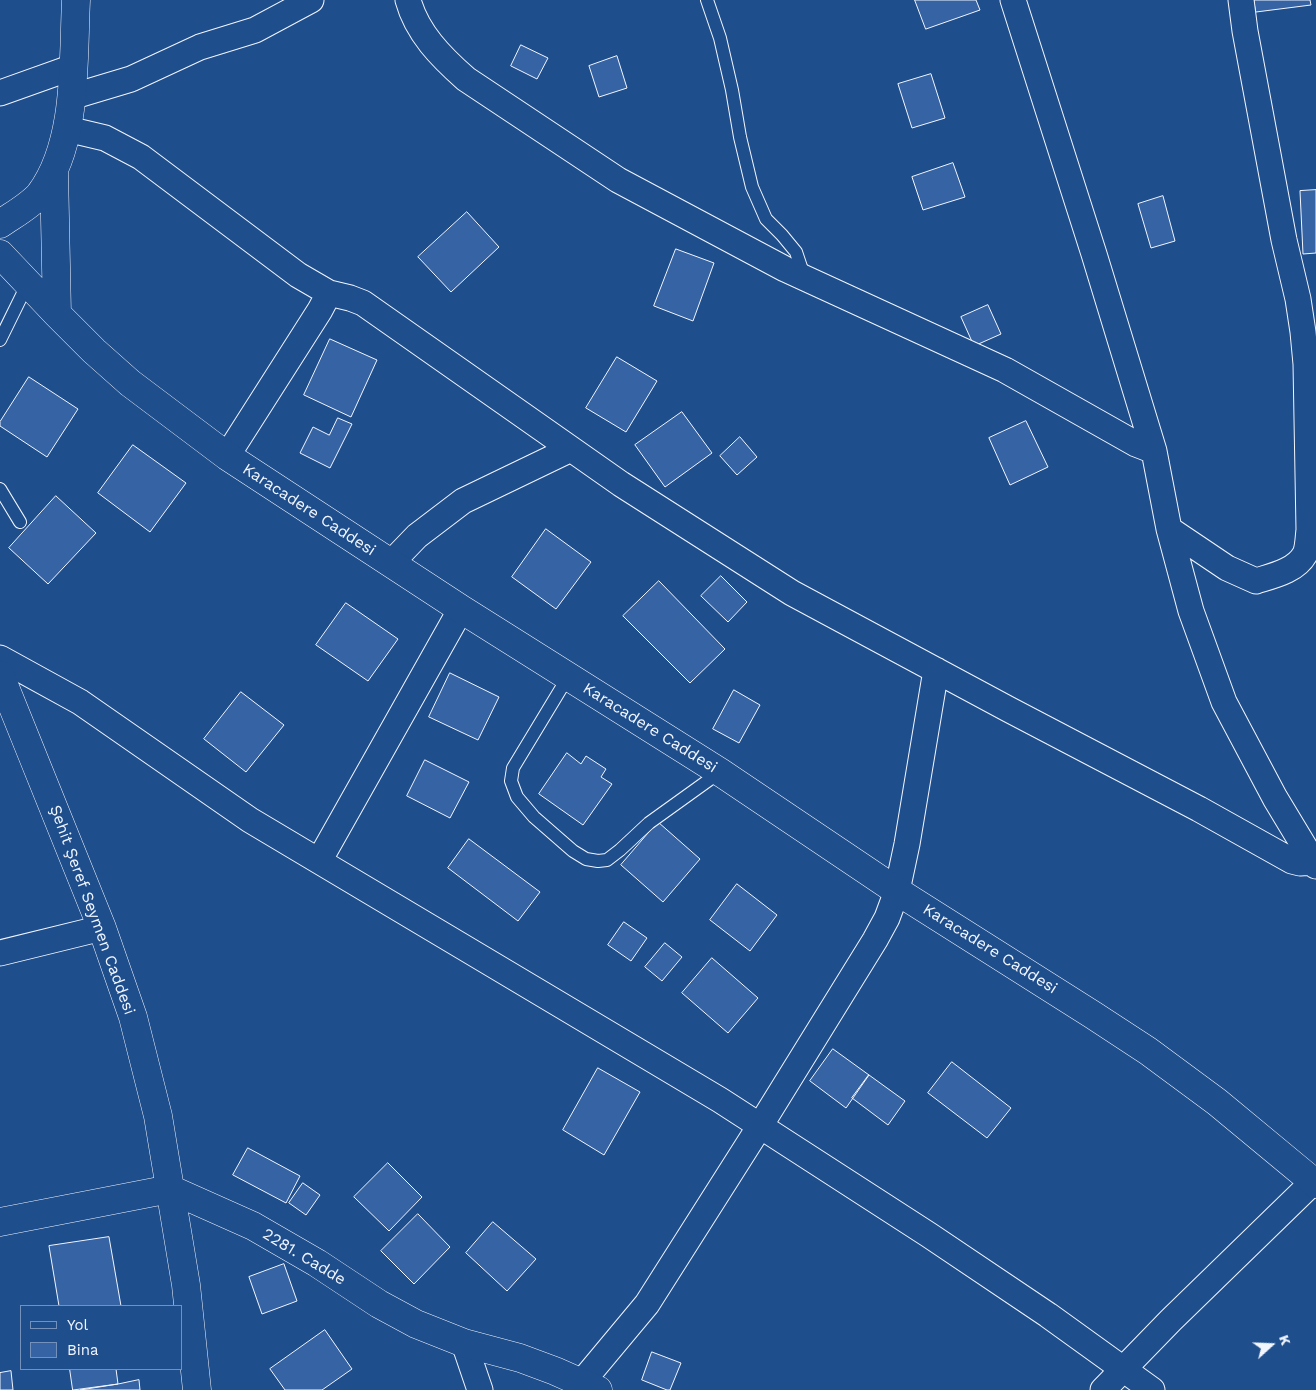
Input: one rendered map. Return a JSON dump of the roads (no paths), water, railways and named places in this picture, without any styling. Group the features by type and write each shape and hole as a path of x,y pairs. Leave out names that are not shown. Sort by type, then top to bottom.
{"street":[{"path":"0,224 19,212 38,195 54,171 67,130 71,97 76,0"},
{"path":"71,97 131,80 200,47 256,30 311,0"},
{"path":"408,0 420,28 444,59 466,79 618,180 804,278 1005,370 1136,444 1154,451"},
{"path":"1013,0 1094,254 1154,451 1169,529 1191,611 1224,702 1275,798 1315,864"},
{"path":"1169,529 1227,568 1256,581 1280,574 1294,566 1305,554 1309,530 1306,364 1303,332 1298,299 1284,240 1245,31 1241,0"},
{"path":"0,93 73,67"},
{"path":"67,130 105,138 141,157 298,275 329,293 363,303 621,484 792,593 1200,809 1292,861 1315,864"},
{"path":"54,171 57,314"},
{"name":"Karacadere Caddesi","path":"0,254 94,351 130,383 227,456 461,610 720,772 897,890 1148,1051 1217,1102 1315,1183"},
{"path":"227,456 329,293"},
{"path":"391,564 417,536 463,501 571,449"},
{"path":"318,861 461,610"},
{"path":"0,658 80,702 250,820 703,1090 760,1126 929,1234 1048,1315 1152,1390"},
{"path":"590,1386 647,1304 760,1126 887,918 897,890 907,844 936,670"},
{"name":"Şehit Şeref Seymen Caddesi","path":"0,675 102,928 133,1018 158,1116 186,1285 197,1390"},
{"path":"0,953 102,928"},
{"path":"1103,1390 1171,1320 1315,1183"},
{"path":"0,1222 170,1189"},
{"name":"2281. Cadde","path":"170,1189 253,1226 317,1263 379,1304 416,1324 464,1343 520,1358 590,1386"},
{"path":"464,1343 480,1390"}],"lane":[{"path":"707,0 720,38 752,187 766,218 796,252 804,278"},
{"path":"0,340 28,283"},
{"path":"0,489 20,522"},
{"path":"568,677 513,768 511,781 517,797 534,816 573,851 586,859 607,860 649,823 720,772"}]}
